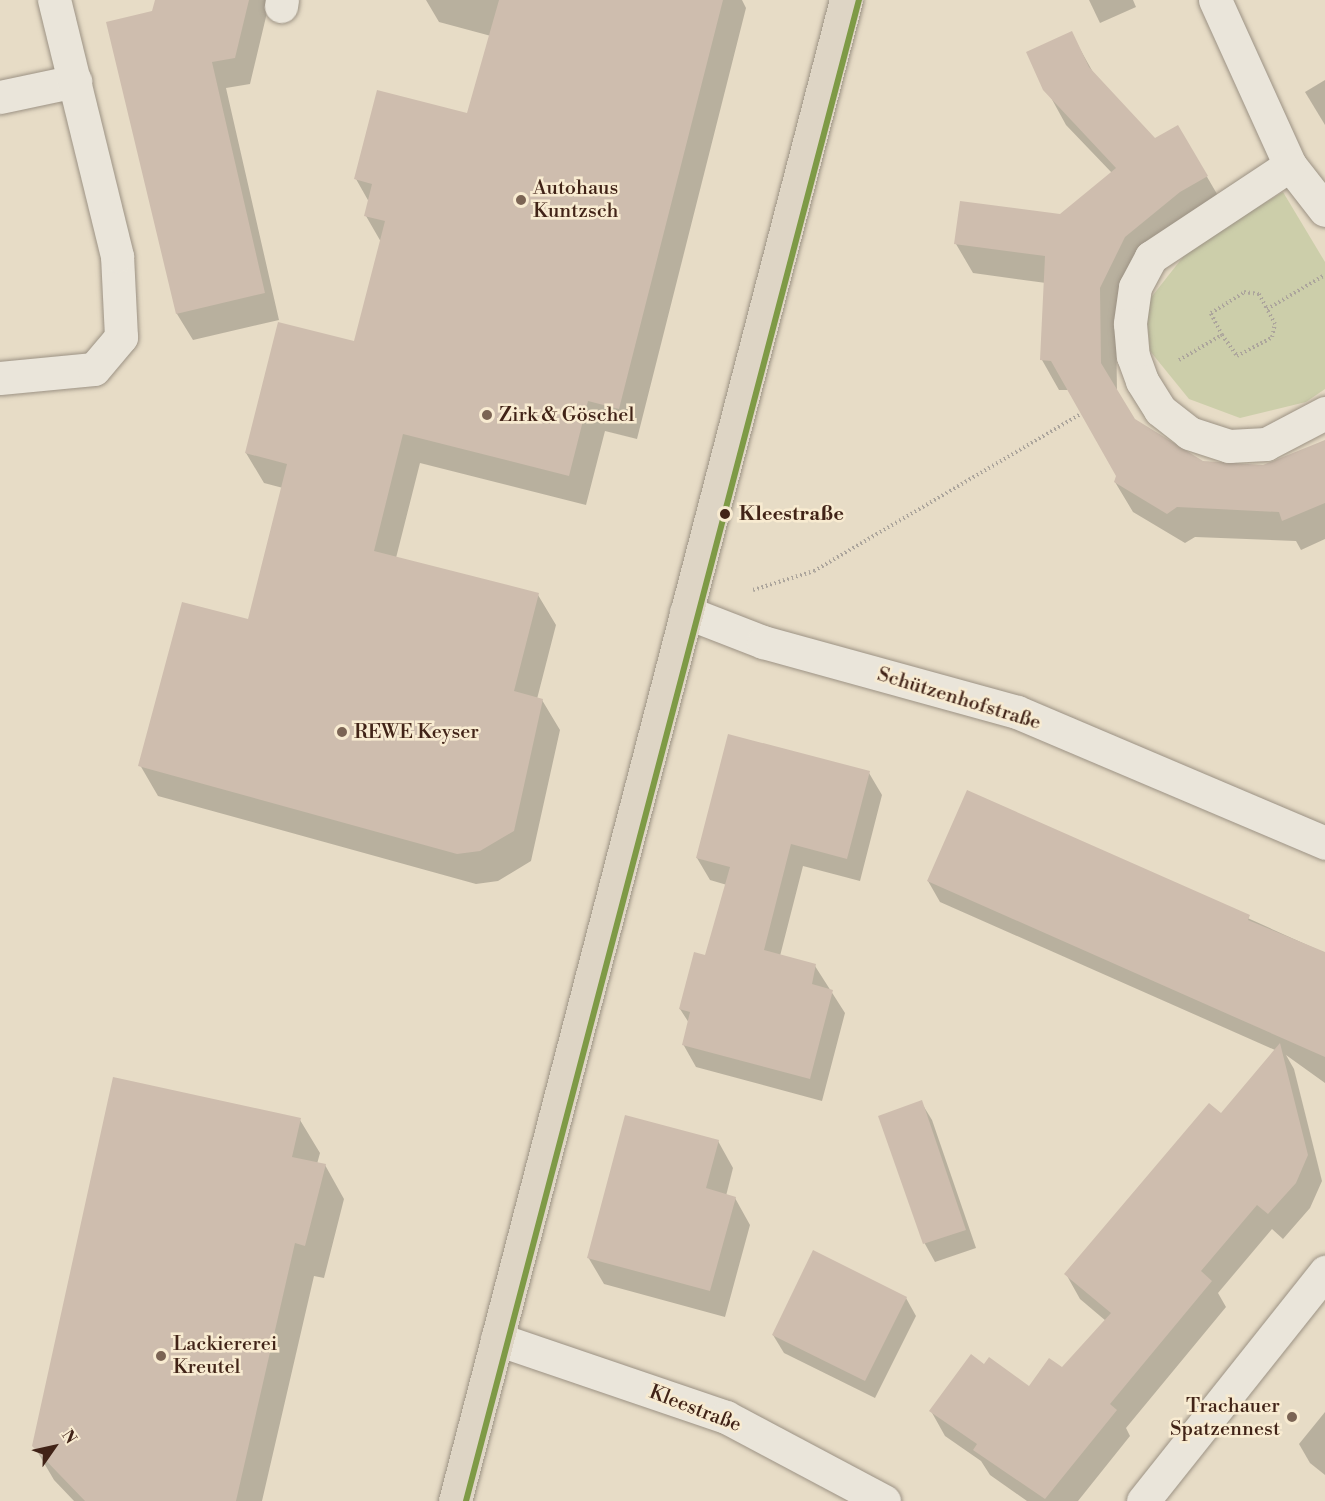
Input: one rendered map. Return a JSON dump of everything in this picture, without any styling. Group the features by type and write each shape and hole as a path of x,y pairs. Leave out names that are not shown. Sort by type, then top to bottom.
{"main road":[{"path":"455,1501 846,0"}],"street":[{"path":"0,378 94,369 121,337 117,256 54,0"},
{"path":"1215,0 1290,165 1325,210"},
{"path":"0,97 75,81"},
{"path":"1290,165 1151,258 1135,287 1130,324 1133,356 1142,381 1160,410 1190,433 1229,446 1266,444 1325,413"},
{"name":"Schützenhofstraße","path":"686,612 763,642 1017,712 1325,843"},
{"path":"1143,1501 1325,1272"},
{"name":"Kleestraße","path":"497,1339 726,1417 884,1501"}],"path":[{"path":"1267,309 1325,275"},
{"path":"1244,292 1259,294 1275,324 1272,337 1237,356 1222,335 1211,312 1244,292"},
{"path":"1142,381 1222,335"},
{"path":"748,592 814,571 1079,416"}],"green space":[{"path":"1283,192 1325,262 1325,389 1306,402 1240,418 1189,399 1150,351 1146,304 1190,248"}],"building":[{"path":"155,0 249,0 235,58 212,62 265,293 176,314 106,22 152,11"},
{"path":"499,0 723,0 619,409 588,401 569,476 403,434 374,551 539,593 514,691 543,699 514,831 480,851 457,854 138,766 182,602 248,619 287,464 245,453 278,322 354,341 385,221 364,216 372,184 354,179 377,90 467,113"},
{"path":"1072,31 1089,67 1155,138 1178,125 1208,176 1180,192 1125,237 1100,288 1101,363 1135,419 1203,461 1263,465 1325,440 1325,503 1282,521 1279,512 1177,507 1167,514 1114,482 1116,476 1051,361 1040,360 1045,256 954,244 960,201 1060,214 1116,168 1043,90 1026,52"},
{"path":"728,734 870,771 847,859 791,844 764,950 816,964 812,984 833,990 810,1079 682,1045 690,1012 679,1009 694,952 705,955 730,867 696,858"},
{"path":"967,790 1250,915 1248,920 1325,952 1325,1057 927,881"},
{"path":"1280,1043 1308,1155 1296,1183 1268,1214 1257,1205 1201,1271 1212,1281 1110,1404 1117,1410 1045,1499 973,1450 977,1444 929,1411 971,1354 984,1364 989,1357 1029,1386 1049,1358 1062,1367 1111,1313 1064,1274 1209,1103 1221,1113"},
{"name":"Lackiererei Kreutel","path":"113,1077 301,1118 292,1157 326,1164 305,1246 295,1243 236,1501 85,1501 32,1446"},
{"path":"922,1100 966,1230 923,1244 878,1116"},
{"path":"625,1115 719,1140 706,1188 736,1197 710,1291 587,1258"},
{"path":"813,1250 907,1297 865,1381 772,1335"}],"transit line":[{"path":"466,1501 859,0"}],"place":[{"name":"Autohaus Kuntzsch","path":"521,200"},
{"name":"Zirk & Göschel","path":"487,415"},
{"name":"Kleestraße","path":"725,514"},
{"name":"REWE Keyser","path":"342,732"},
{"name":"Lackiererei Kreutel","path":"161,1356"},
{"name":"Trachauer Spatzennest","path":"1292,1417"}]}
